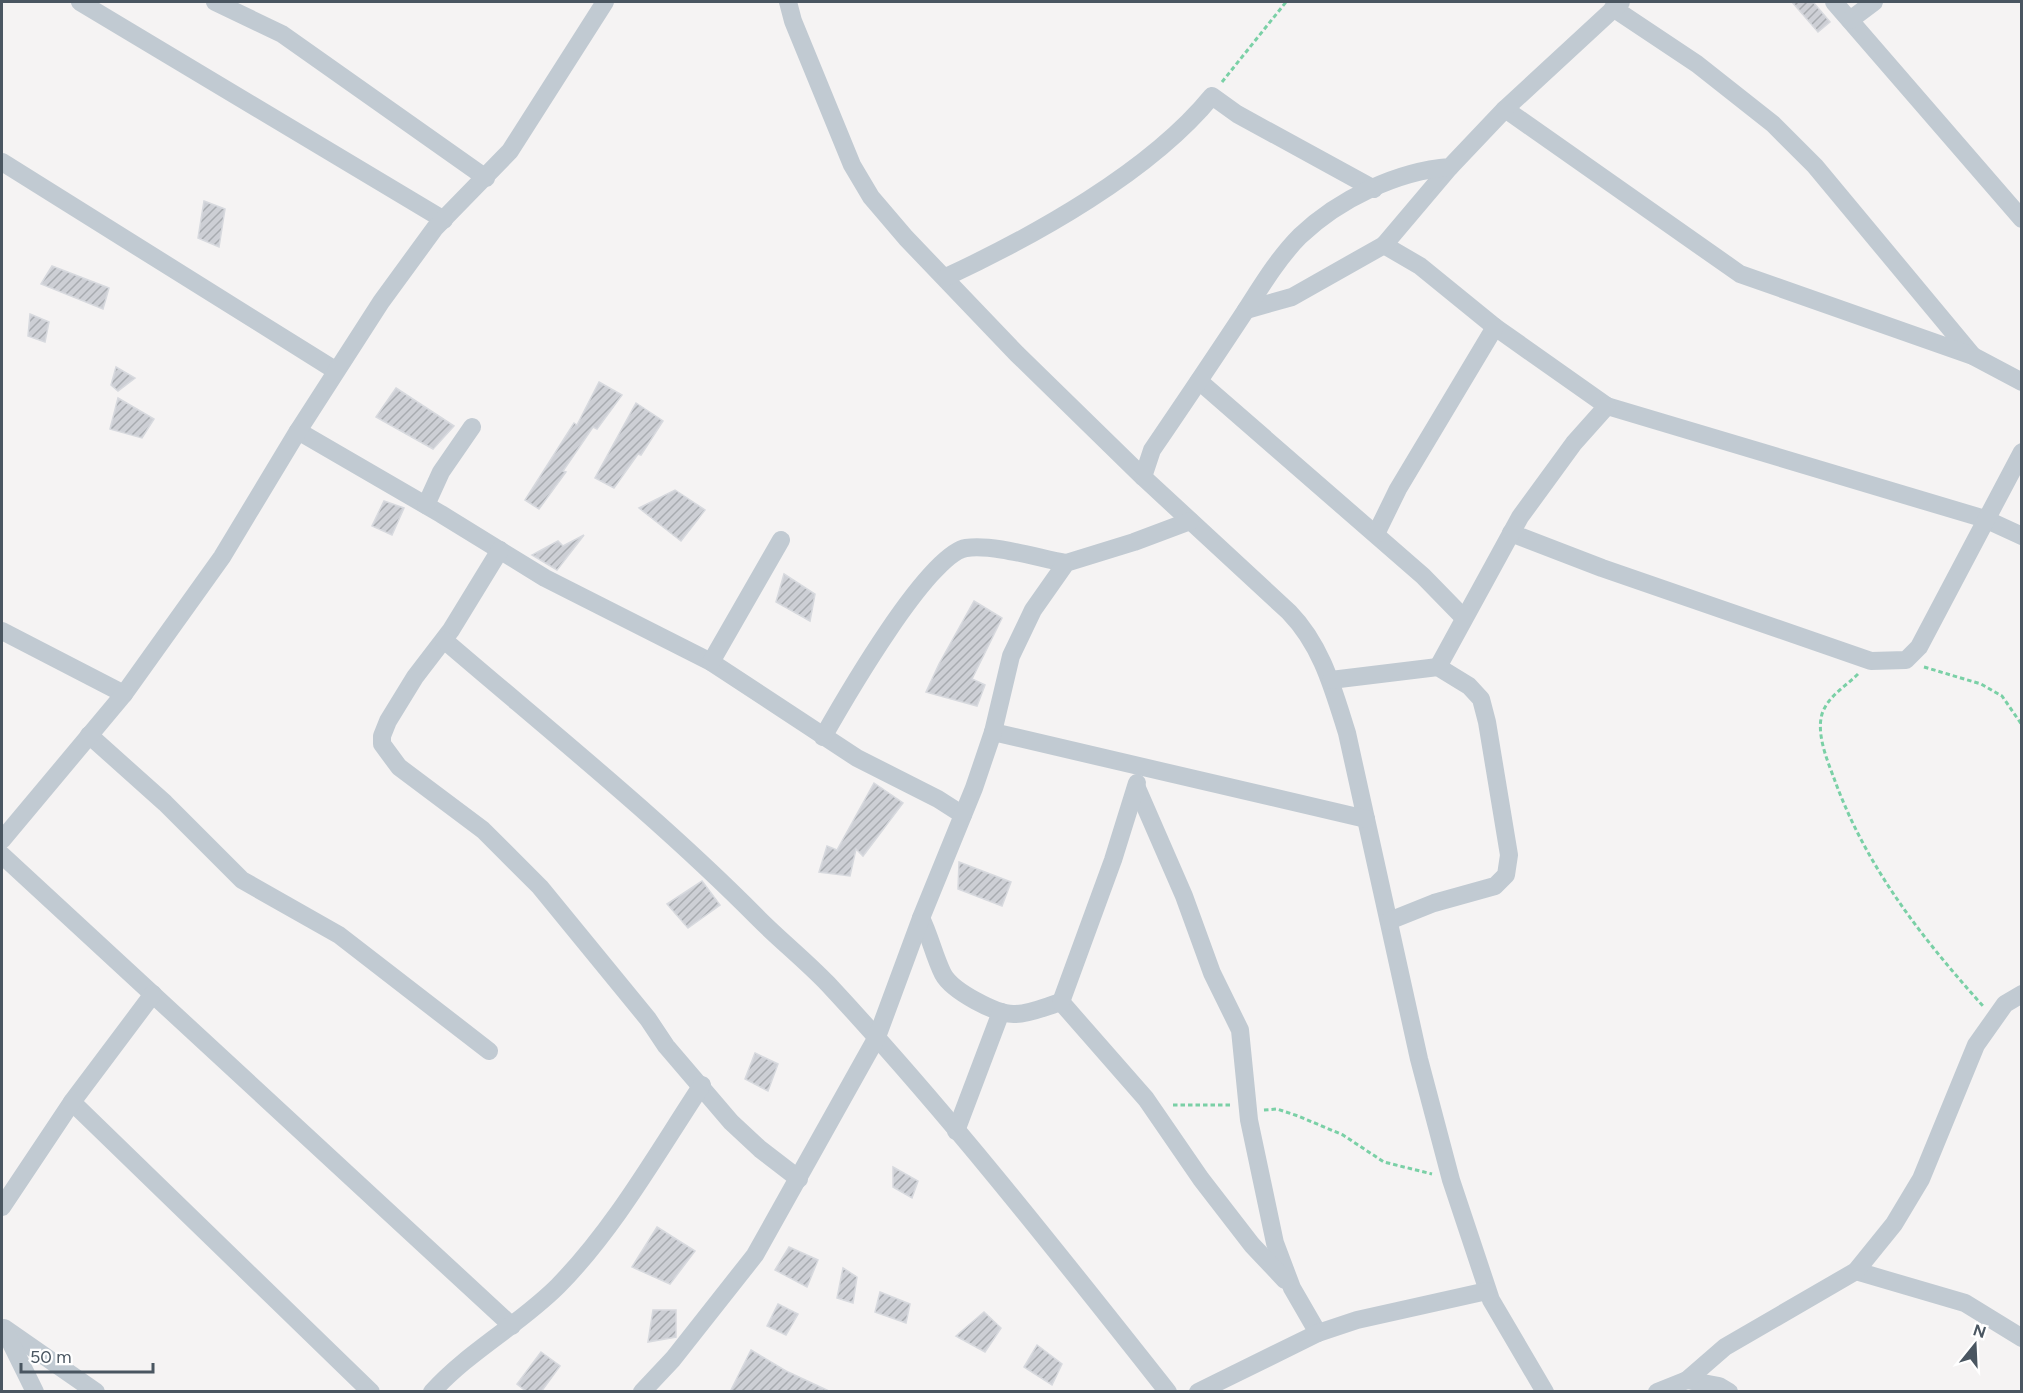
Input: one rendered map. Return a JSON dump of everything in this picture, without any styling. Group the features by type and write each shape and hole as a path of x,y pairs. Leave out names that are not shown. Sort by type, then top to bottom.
{"street":[{"path":"80,2 444,220"},
{"path":"215,2 282,34 486,178"},
{"path":"2,840 124,694 222,557 298,431 381,302 444,220 510,151 605,2"},
{"path":"788,2 793,21 852,165 871,197 1017,354 1143,477 1303,627 1331,680 1347,733 1419,1059 1451,1180 1487,1291 1545,1392"},
{"path":"1834,2 2022,219"},
{"path":"1850,20 1874,2"},
{"path":"1246,310 1292,297 1384,245 1450,167 1505,110 1617,5 1773,124 1815,166 1973,356"},
{"path":"946,277 1030,236 1109,184 1181,132 1212,96 1238,114 1374,189"},
{"path":"1505,110 1740,274 1973,356 2022,382"},
{"path":"2,162 330,367"},
{"path":"1143,477 1152,450 1246,310 1299,237 1347,201 1403,176 1428,168 1450,167"},
{"path":"1384,245 1420,266 1496,327 1607,406 1985,519 2022,536"},
{"path":"1376,534 1398,489 1496,327"},
{"path":"1199,381 1423,576 1464,618"},
{"path":"1438,667 1496,565 1511,533 1534,496 1574,443 1607,406"},
{"path":"426,505 441,472 472,427"},
{"path":"298,431 426,505 545,578 711,662 857,758 938,799 963,815"},
{"path":"1511,533 1602,568 1871,661 1906,660 1919,646 2022,452"},
{"path":"823,737 873,651 919,591 951,555 965,548 987,548 1066,563 1134,542 1190,520"},
{"path":"711,662 781,540"},
{"path":"500,550 444,640 415,677 388,721 382,736 382,744 387,754 399,767 483,831 540,887 666,1046 738,1128 760,1149 799,1179"},
{"path":"642,1392 673,1359 755,1255 877,1037 993,732 1005,675 1021,631 1066,563"},
{"path":"2,631 124,694"},
{"path":"444,640 725,883 877,1037 1168,1392"},
{"path":"1331,680 1438,667 1469,686 1481,699 1509,855 1506,875 1496,886 1434,903 1389,921"},
{"path":"993,732 1138,768 1366,819"},
{"path":"89,735 165,803 242,880 339,935 489,1051"},
{"path":"1061,1002 1137,788 1138,768"},
{"path":"1137,788 1184,897 1212,973 1240,1030 1248,1109 1275,1243 1292,1288 1318,1333"},
{"path":"2,855 512,1326"},
{"path":"921,918 944,975 951,985 1001,1012 1016,1014 1061,1002"},
{"path":"2,1207 72,1102 153,994"},
{"path":"1657,1392 1687,1380 1725,1347 1856,1271 1894,1224 1921,1179 1976,1045 2005,1004 2022,994"},
{"path":"1061,1002 1146,1099 1201,1179 1252,1245 1292,1288"},
{"path":"956,1131 1001,1012"},
{"path":"432,1392 453,1371 512,1326 558,1286 598,1239 702,1085"},
{"path":"72,1102 371,1392"},
{"path":"1856,1271 1965,1303 2022,1338"},
{"path":"1198,1392 1318,1333 1357,1320 1487,1291"},
{"path":"3,1326 35,1392"},
{"path":"3,1326 96,1392"},
{"path":"1687,1380 1719,1386 1729,1392"}],"path":[{"path":"1212,96 1286,2"},
{"path":"1906,660 1981,684 2002,696 2022,724"},
{"path":"1871,661 1829,699 1822,716 1828,765 1854,830 1900,906 1937,955 1995,1018"},
{"path":"1146,1099 1185,1106 1234,1105 1248,1109 1277,1109 1343,1135 1383,1162 1451,1180"}],"building":[{"path":"1792,2 1813,2 1830,22 1818,32"},
{"path":"204,201 225,209 219,247 198,238"},
{"path":"52,266 109,288 103,309 41,284"},
{"path":"30,314 49,322 45,342 28,336"},
{"path":"116,367 135,378 118,391 111,385"},
{"path":"599,382 622,395 597,429 593,427 563,471 566,472 539,509 525,500 574,423 577,425"},
{"path":"396,388 454,426 433,449 376,417"},
{"path":"118,398 154,419 142,438 110,429"},
{"path":"636,403 663,421 641,455 638,454 614,488 595,478"},
{"path":"675,490 705,510 681,541 639,508"},
{"path":"384,501 404,508 392,535 372,526"},
{"path":"584,535 557,570 532,555 558,541 563,546"},
{"path":"784,574 815,594 810,621 776,602"},
{"path":"974,601 1002,618 972,679 985,685 977,706 926,692"},
{"path":"874,783 903,803 863,856 856,849 850,876 819,872 827,846 837,850"},
{"path":"959,862 1011,882 1002,906 958,889"},
{"path":"702,881 720,905 688,928 667,904"},
{"path":"755,1053 778,1064 768,1091 745,1079"},
{"path":"893,1167 918,1181 912,1198 893,1187"},
{"path":"657,1227 695,1251 670,1284 632,1267"},
{"path":"789,1247 818,1260 807,1287 775,1270"},
{"path":"843,1268 857,1277 853,1303 837,1298"},
{"path":"880,1292 910,1304 906,1323 875,1312"},
{"path":"778,1304 798,1314 786,1335 767,1326"},
{"path":"653,1310 676,1310 676,1337 648,1342"},
{"path":"984,1312 1001,1328 985,1352 956,1336"},
{"path":"1037,1345 1062,1364 1052,1385 1024,1367"},
{"path":"751,1350 786,1371 831,1392 730,1392"},
{"path":"541,1352 560,1366 541,1392 527,1392 517,1384"}]}
